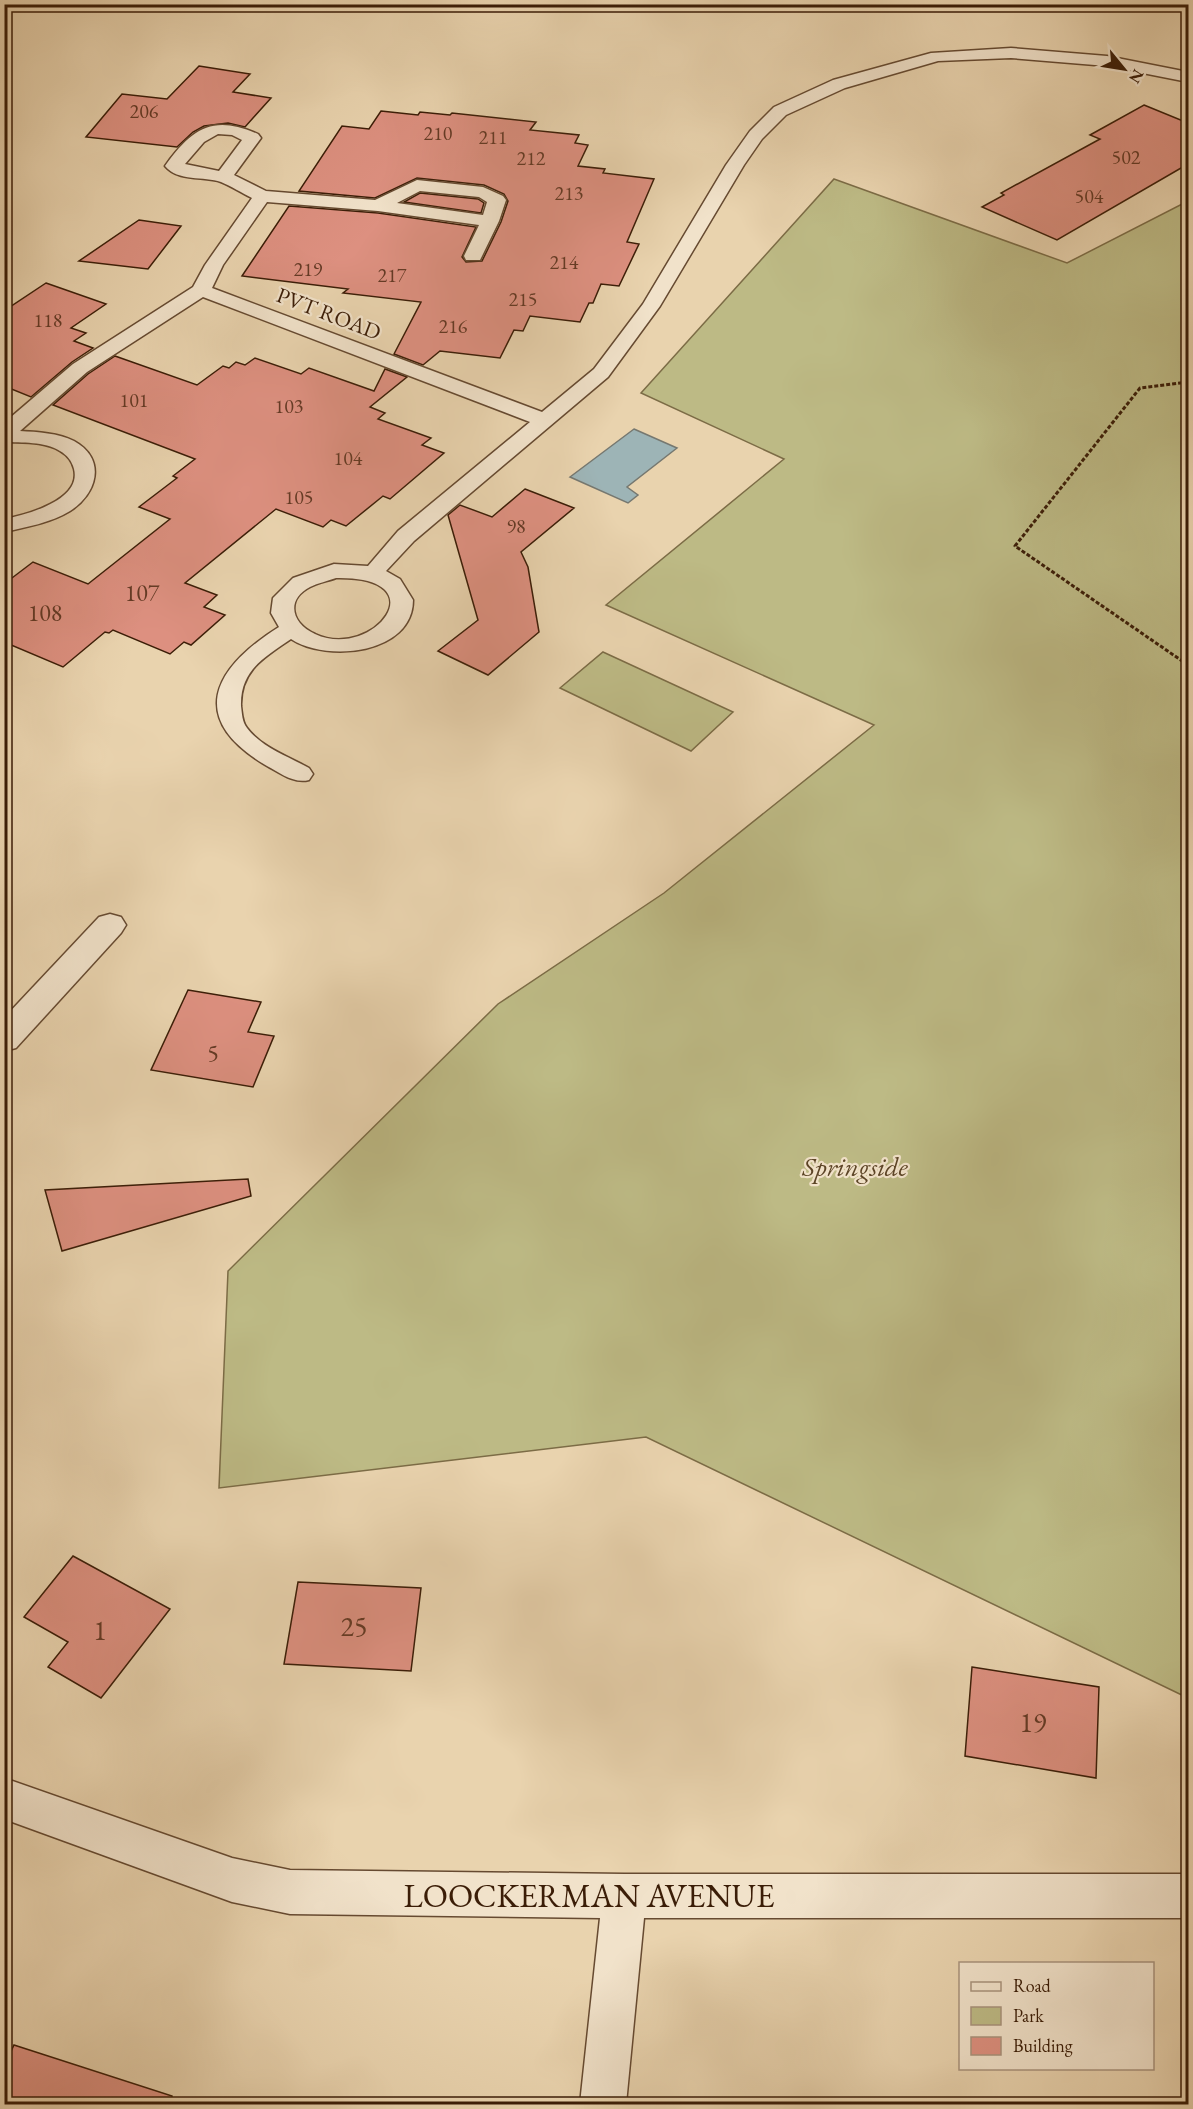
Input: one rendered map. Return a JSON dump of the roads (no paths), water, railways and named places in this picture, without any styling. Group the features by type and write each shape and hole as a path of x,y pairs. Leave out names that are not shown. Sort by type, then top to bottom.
{"street":[{"path":"4,1038 110,925"},
{"name":"LOOCKERMAN AVENUE","path":"4,1798 232,1880 290,1892 624,1896 1188,1896"},
{"path":"603,2104 624,1896"}],"lane":[{"path":"372,573 406,536 601,374 651,306 735,165 756,135 780,111 838,84 937,56 1011,53 1107,61 1188,77"},
{"path":"224,177 262,196 378,206 490,222"},
{"path":"378,206 417,185 483,192 497,200 490,222 473,256"},
{"path":"4,435 80,368 201,290 214,265 262,196"},
{"name":"PVT ROAD","path":"201,290 546,421"},
{"path":"4,435 35,436 51,439 70,447 83,459 87,473 83,488 71,502 51,515 26,524 4,526"},
{"path":"334,571 372,573 388,580 398,590 404,602 402,614 394,626 380,636 361,643 321,644 303,639 290,630 282,619 281,606 286,594 298,584 314,576 334,571"},
{"path":"290,630 264,646 233,678 229,709 234,729 263,754 301,774"}],"water":[{"path":"634,429 677,448 627,487 638,495 628,503 570,477"}],"park label":[{"name":"Springside","path":"855,1167"}]}
